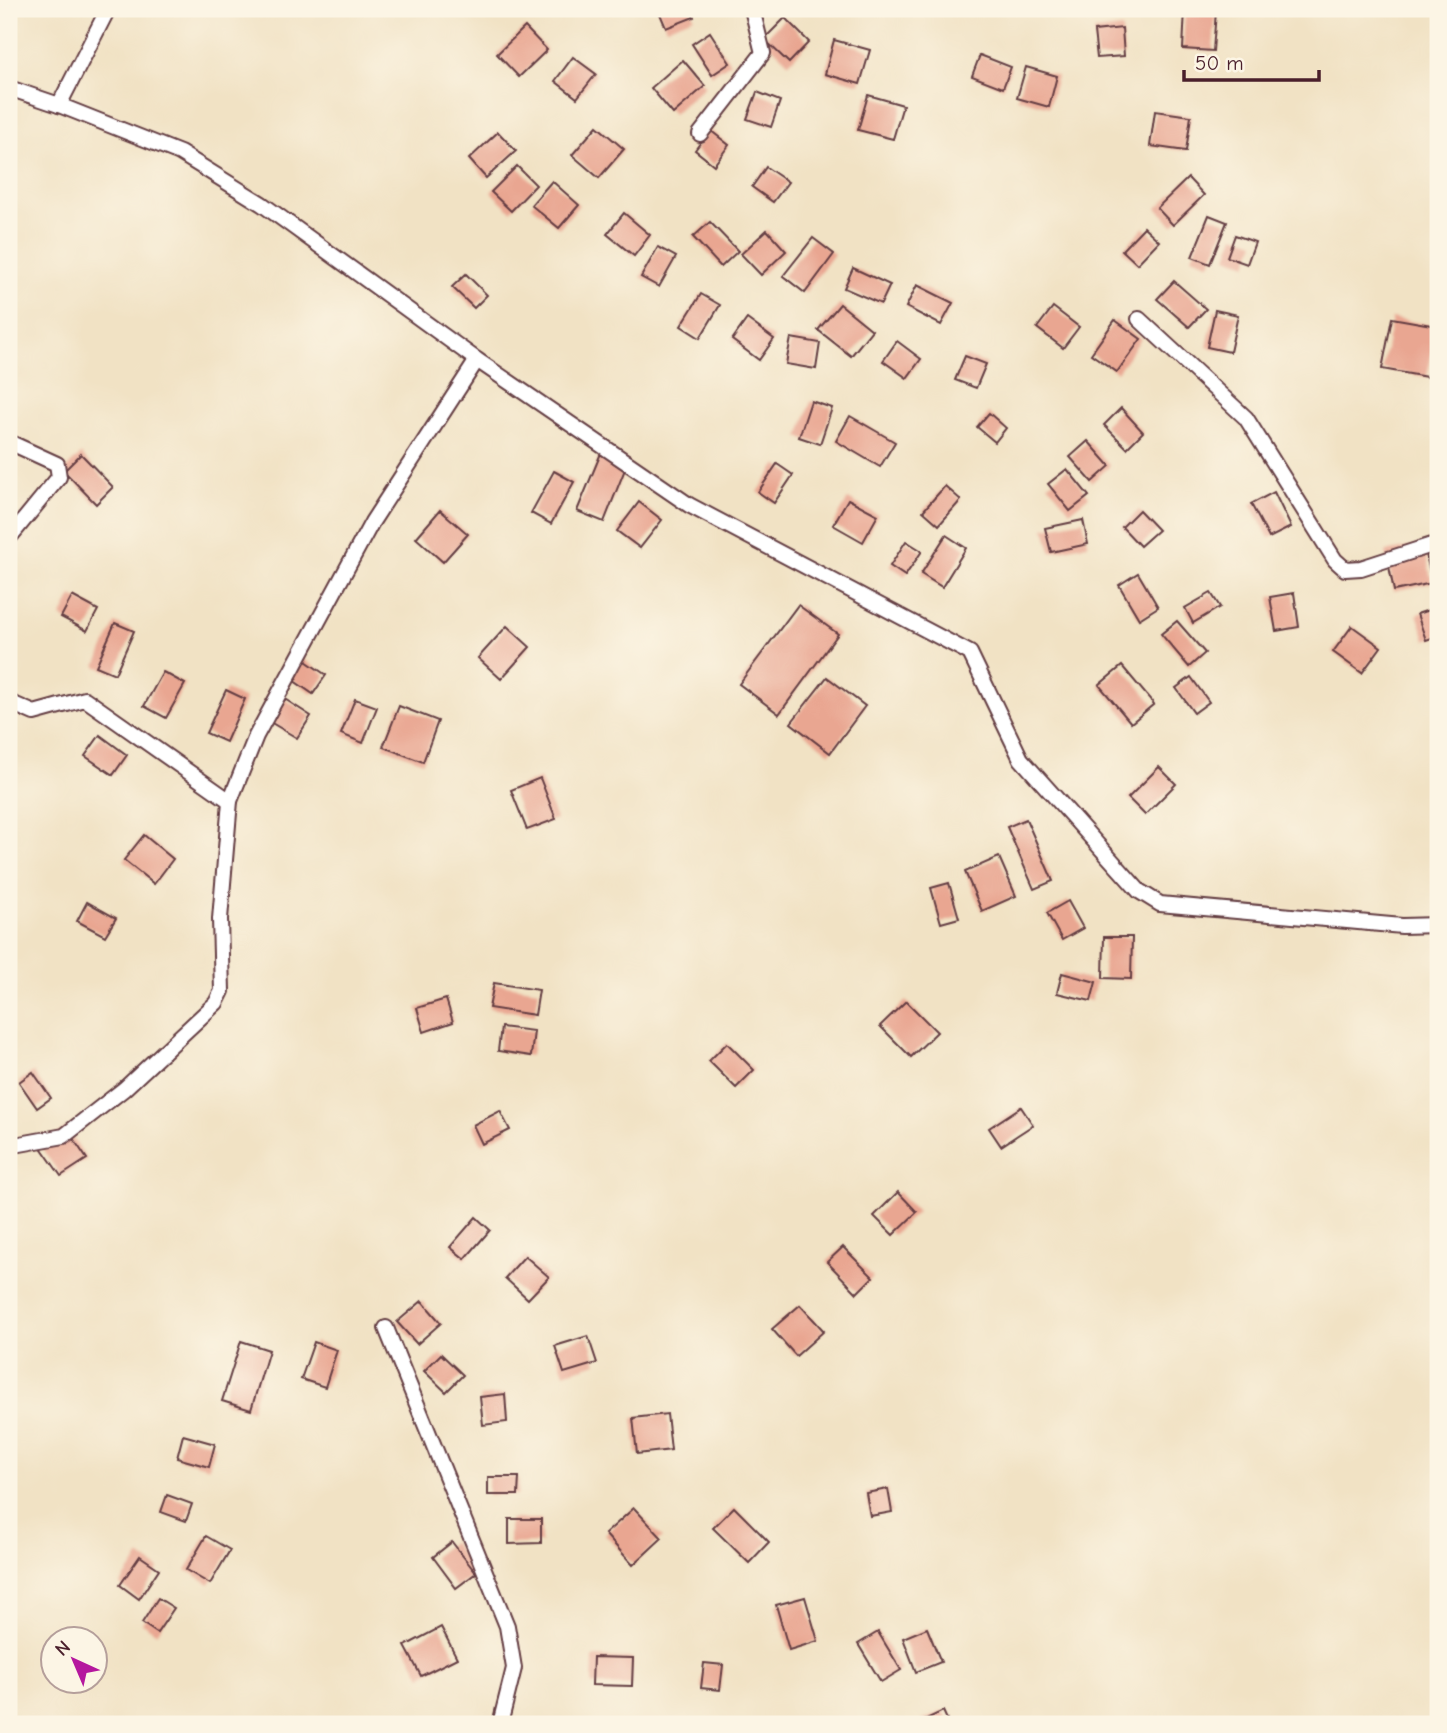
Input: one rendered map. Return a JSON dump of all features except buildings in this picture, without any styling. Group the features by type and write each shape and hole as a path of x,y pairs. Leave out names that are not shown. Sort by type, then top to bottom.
{"street":[{"path":"59,105 108,9"},
{"path":"700,134 763,53 752,9"},
{"path":"9,88 180,153 262,204 477,360 689,505 970,653 1021,759 1139,891 1160,904 1402,926 1438,925"},
{"path":"1139,319 1246,418 1335,560 1345,569 1361,568 1438,543"},
{"path":"9,1146 64,1136 124,1089 216,1003 222,991 220,919 230,801 256,736 372,522 477,360"},
{"path":"9,442 57,464 59,477 9,538"},
{"path":"9,702 34,713 85,699 230,801"},
{"path":"386,1328 507,1626 514,1668 500,1724"}]}
